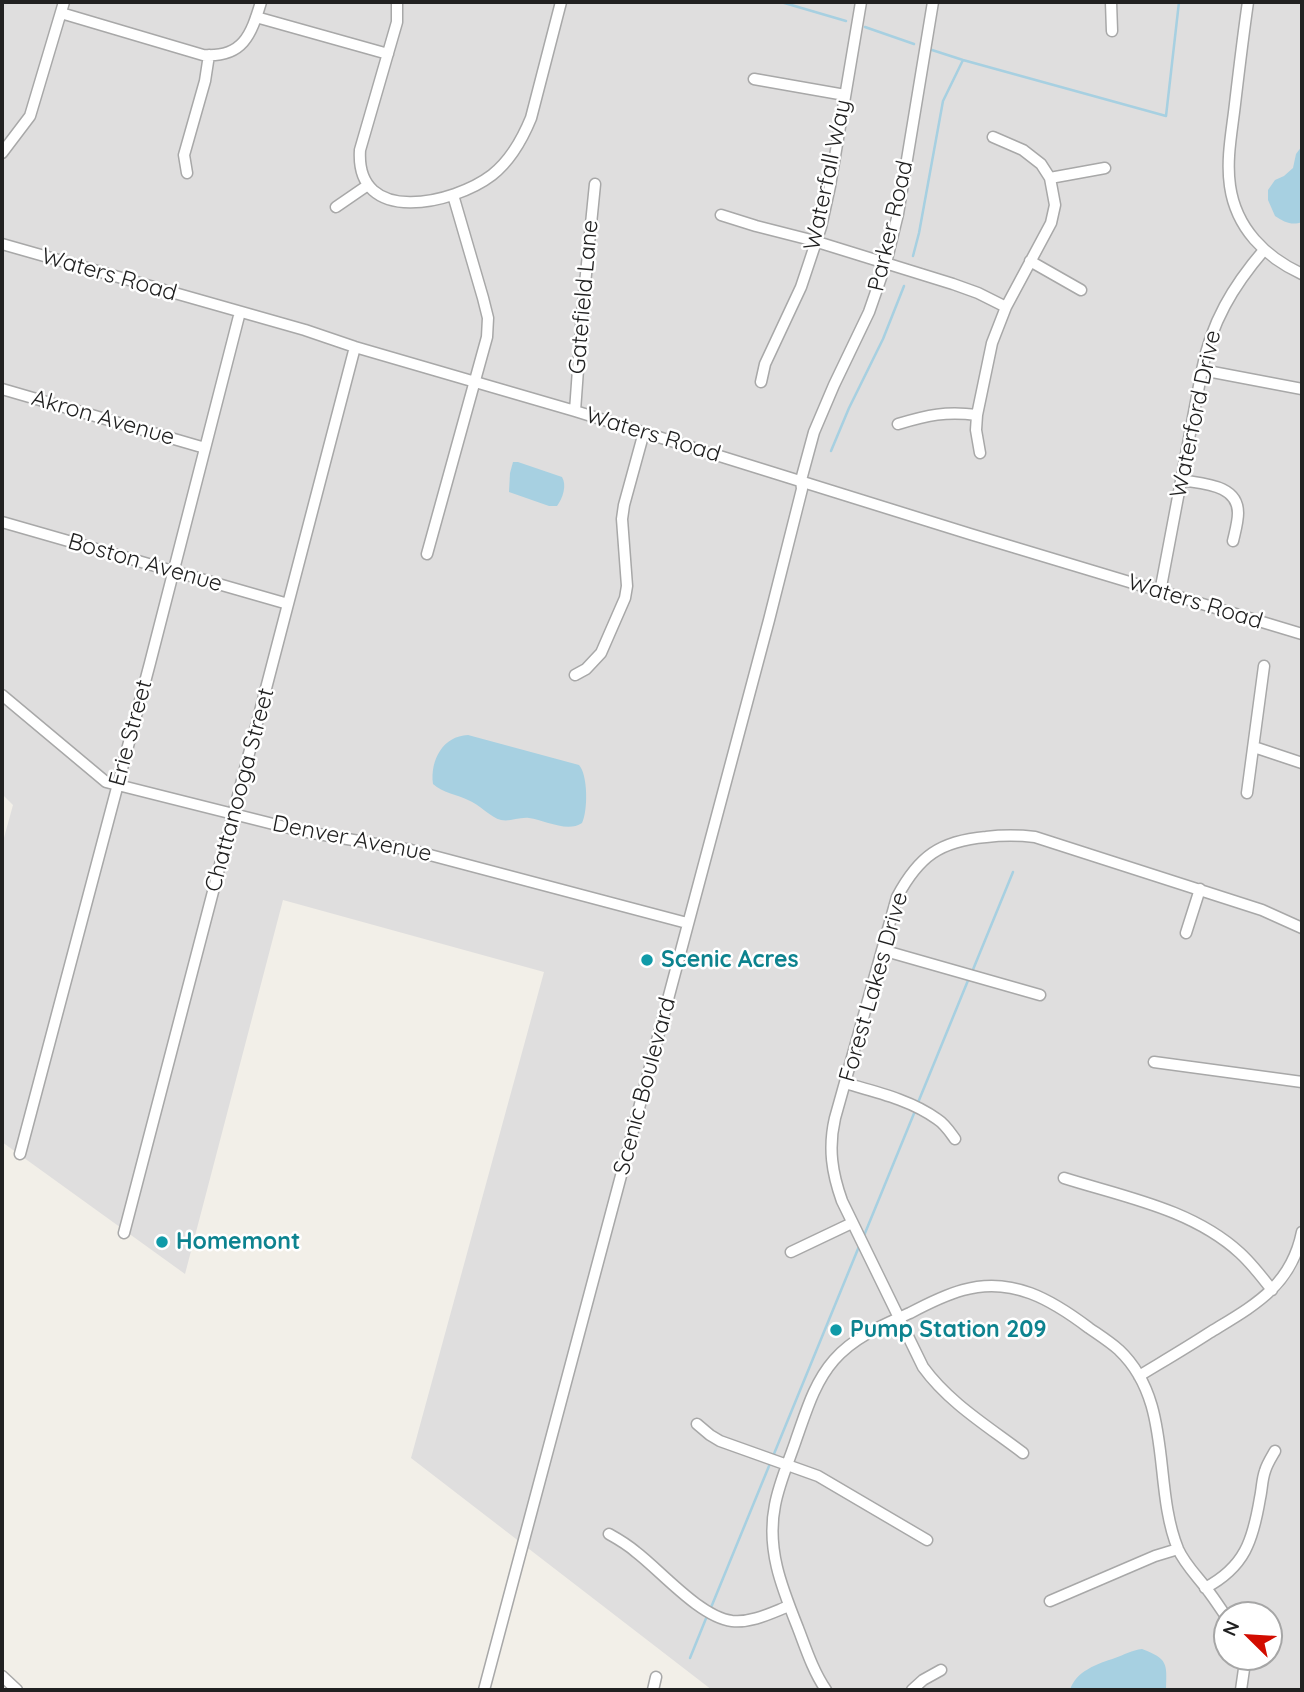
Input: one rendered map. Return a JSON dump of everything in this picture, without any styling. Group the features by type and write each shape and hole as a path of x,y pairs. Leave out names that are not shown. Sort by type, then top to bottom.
{"street":[{"path":"2,153 30,116 64,2"},
{"path":"61,13 209,55 233,51 242,44 249,35 261,2"},
{"path":"397,2 397,22 360,150 359,163 368,185 393,202 406,203 453,195 493,174 512,155 531,118 561,2"},
{"name":"Waterfall Way","path":"761,382 765,364 801,287 817,242 830,186 860,2"},
{"name":"Parker Road","path":"801,480 823,409 869,312 886,263 898,214 933,2"},
{"path":"1111,2 1112,31"},
{"path":"1248,2 1230,153 1230,187 1236,208 1247,229 1264,250 1302,274"},
{"path":"257,17 388,54"},
{"path":"187,173 184,155 205,81 209,55"},
{"path":"754,79 845,95"},
{"path":"980,453 976,430 977,415 992,343 1006,307 1051,223 1055,205 1050,178 1041,164 1023,150 993,137"},
{"path":"1050,178 1105,167"},
{"name":"Gatefield Lane","path":"575,411 595,184"},
{"path":"336,207 368,185"},
{"path":"427,554 486,337 488,318 453,195"},
{"path":"721,215 953,284 1006,307"},
{"name":"Waters Road","path":"2,244 575,411 1302,634"},
{"name":"Waterford Drive","path":"1160,592 1211,333 1244,274 1264,250"},
{"path":"1030,261 1081,290"},
{"name":"Erie Street","path":"20,1153 240,312"},
{"name":"Chattanooga Street","path":"124,1233 355,347"},
{"path":"1202,370 1302,389"},
{"name":"Akron Avenue","path":"2,389 205,448"},
{"path":"898,424 941,413 977,415"},
{"path":"575,674 586,669 600,653 625,598 627,586 622,519 645,432"},
{"name":"Scenic Boulevard","path":"484,1690 668,1002 802,489 801,480"},
{"path":"1181,480 1217,486 1231,495 1238,509 1233,541"},
{"name":"Boston Avenue","path":"2,522 288,604"},
{"path":"1247,793 1264,666"},
{"name":"Denver Avenue","path":"2,695 106,782 301,831 411,850 687,923"},
{"path":"1254,747 1302,763"},
{"name":"Forest Lakes Drive","path":"1023,1453 953,1400 933,1381 917,1356 852,1223 834,1178 832,1130 897,897 913,870 942,847 964,839 1007,835 1035,837 1200,889 1302,926"},
{"path":"1186,933 1200,889"},
{"path":"883,950 1040,995"},
{"path":"1154,1062 1302,1082"},
{"path":"845,1083 890,1096 917,1108 940,1120 956,1139"},
{"path":"1064,1178 1168,1211 1202,1225 1238,1251 1272,1290"},
{"path":"791,1252 852,1223"},
{"path":"1139,1376 1256,1305 1287,1270 1300,1244 1302,1232"},
{"path":"826,1690 813,1667 776,1568 772,1531 775,1505 788,1465 814,1391 829,1367 847,1348 860,1338 964,1289 1011,1288 1042,1297 1068,1311 1119,1351 1139,1376 1154,1413 1170,1524 1178,1549 1215,1601"},
{"path":"697,1424 720,1441 818,1476 927,1540"},
{"path":"1205,1588 1225,1576 1241,1559 1249,1545 1255,1528 1265,1470 1275,1451"},
{"path":"609,1534 637,1552 701,1608 716,1616 731,1621 752,1620 789,1606"},
{"path":"1049,1601 1155,1556 1178,1549"},
{"path":"912,1690 941,1670"},
{"path":"1241,1690 1244,1671"},
{"path":"2,1676 17,1690"},
{"path":"653,1690 656,1677"}],"shaded area":[{"path":"2,2 1302,2 1302,1690 712,1690 411,1458 544,972 283,900 185,1274 2,1142 2,845 13,805 2,794"}],"water":[{"path":"1302,146 1302,222 1285,222 1275,216 1268,200 1268,190 1275,180 1293,168 1296,154"},
{"path":"513,462 562,477 564,492 557,506 549,506 509,492"},
{"path":"468,735 579,765 586,793 582,823 570,827 529,818 501,820 472,802 433,784 434,766 440,751 459,736"},
{"path":"1142,1649 1157,1656 1164,1663 1166,1690 1070,1690 1077,1678 1088,1669"}],"waterway":[{"path":"781,2 846,21"},
{"path":"932,50 1166,116 1179,2"},
{"path":"865,27 914,44"},
{"path":"913,256 943,101 963,60"},
{"path":"831,451 883,339 904,286"},
{"path":"972,972 1013,872"},
{"path":"917,1105 969,978"},
{"path":"863,1238 915,1111"},
{"path":"710,1610 860,1244"},
{"path":"690,1658 707,1616"}],"place":[{"name":"Scenic Acres","path":"647,960"},
{"name":"Homemont","path":"162,1242"},
{"name":"Pump Station 209","path":"836,1330"}]}
